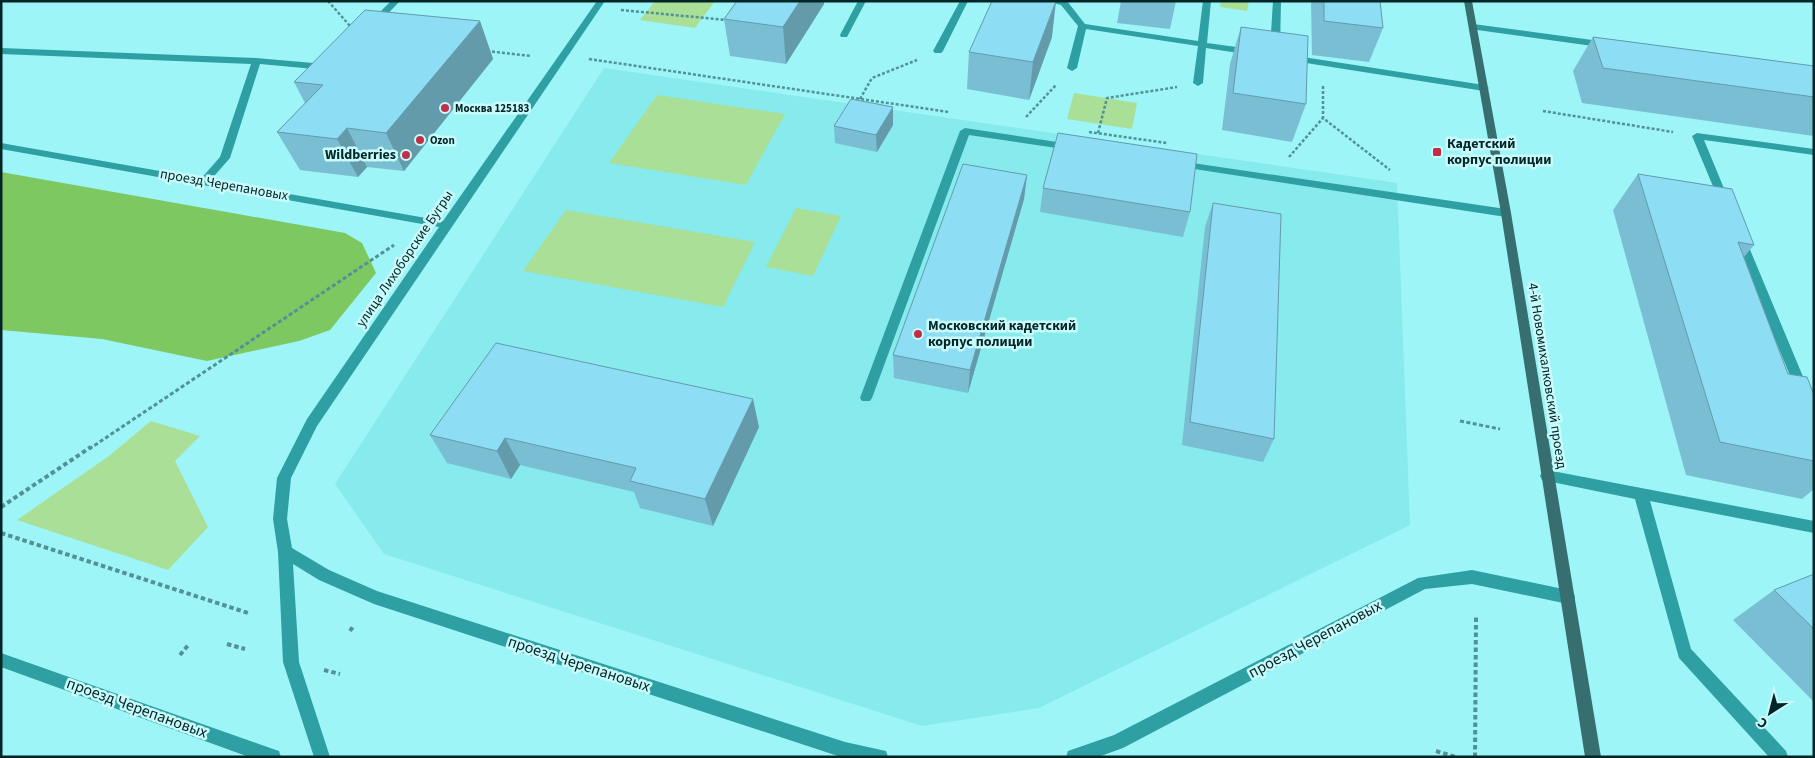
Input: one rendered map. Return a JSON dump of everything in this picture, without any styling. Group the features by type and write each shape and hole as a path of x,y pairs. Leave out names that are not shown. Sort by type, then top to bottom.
{"street":[{"path":"360,38 396,1"},
{"name":"улица Лихоборские Бугры","path":"322,757 291,662 285,552 280,519 284,478 312,423 601,1"},
{"path":"844,35 862,1"},
{"path":"938,51 964,1"},
{"path":"1050,1 1064,3 1082,26 1484,88"},
{"path":"1198,83 1207,1"},
{"path":"1266,54 1277,1"},
{"name":"4-й Новомихалковский проезд","path":"1468,1 1506,213 1593,757"},
{"path":"1072,68 1082,26"},
{"path":"1473,27 1621,46"},
{"path":"1,51 256,61 330,68 336,62"},
{"path":"204,181 225,158 256,61"},
{"path":"866,398 965,131 1083,149"},
{"path":"1697,136 1814,152"},
{"path":"1697,136 1814,419"},
{"name":"проезд Черепановых","path":"1,146 446,225"},
{"path":"1172,163 1506,213"},
{"path":"1548,476 1814,528"},
{"path":"1641,494 1684,653 1780,757"},
{"name":"проезд Черепановых","path":"285,552 324,575 374,597 845,750 880,757"},
{"name":"проезд Черепановых","path":"1074,757 1117,742 1424,583 1472,577 1568,597"},
{"name":"проезд Черепановых","path":"1,660 274,757"}],"path":[{"path":"328,1 360,38"},
{"path":"621,10 728,20"},
{"path":"484,50 531,56"},
{"path":"860,99 872,78 938,51"},
{"path":"1286,160 1324,118 1323,63"},
{"path":"1021,122 1072,68"},
{"path":"1098,133 1107,98 1198,83"},
{"path":"1543,111 1697,136"},
{"path":"1324,118 1391,171"},
{"path":"1,507 394,245"},
{"path":"1460,421 1500,429"},
{"path":"1,533 248,613"},
{"path":"1475,757 1476,616"},
{"path":"350,631 354,625"},
{"path":"180,655 189,644"},
{"path":"227,644 245,649"},
{"path":"323,670 340,674"},
{"path":"1436,751 1456,757"}],"shaded area":[{"name":"Московский кадетский корпус полиции","path":"604,68 1397,183 1410,525 1039,708 922,726 384,554 335,484"}],"green space":[{"path":"655,1 715,1 695,28 640,20"},
{"path":"1221,1 1249,1 1247,11 1220,7"},
{"path":"1074,93 1137,103 1132,129 1067,119"},
{"path":"657,95 785,114 746,185 609,163"},
{"path":"1,172 345,233 362,243 376,273 330,330 299,341 207,361 102,339 1,330"},
{"path":"796,208 841,216 813,276 766,267"},
{"path":"566,210 755,242 723,307 523,271"},
{"path":"151,421 200,436 175,461 208,527 168,570 17,520 109,456"}],"building":[{"path":"737,1 800,1 783,27 724,19"},
{"path":"992,1 1056,1 1033,62 969,52"},
{"path":"1324,1 1380,1 1383,28 1324,21"},
{"path":"365,10 480,21 386,133 347,128 337,139 277,132 323,85 294,82"},
{"path":"1241,27 1308,36 1306,104 1233,93"},
{"path":"1593,37 1814,66 1814,97 1603,68"},
{"path":"851,99 893,107 876,135 834,126"},
{"path":"1058,133 1197,154 1190,212 1043,188"},
{"path":"963,164 1027,175 970,370 893,355"},
{"path":"1638,174 1732,189 1754,245 1738,242 1788,374 1807,377 1814,395 1814,461 1720,442"},
{"path":"1213,203 1281,214 1274,439 1190,422"},
{"path":"496,343 753,399 705,499 630,481 636,468 505,438 497,451 430,435"},
{"path":"1814,574 1814,629 1774,590"}],"place":[{"name":"Москва 125183","path":"445,108"},
{"name":"Ozon","path":"420,140"},
{"name":"Кадетский корпус полиции","path":"1437,152"},
{"name":"Wildberries","path":"406,155"},
{"name":"Московский кадетский корпус полиции","path":"918,334"}]}
